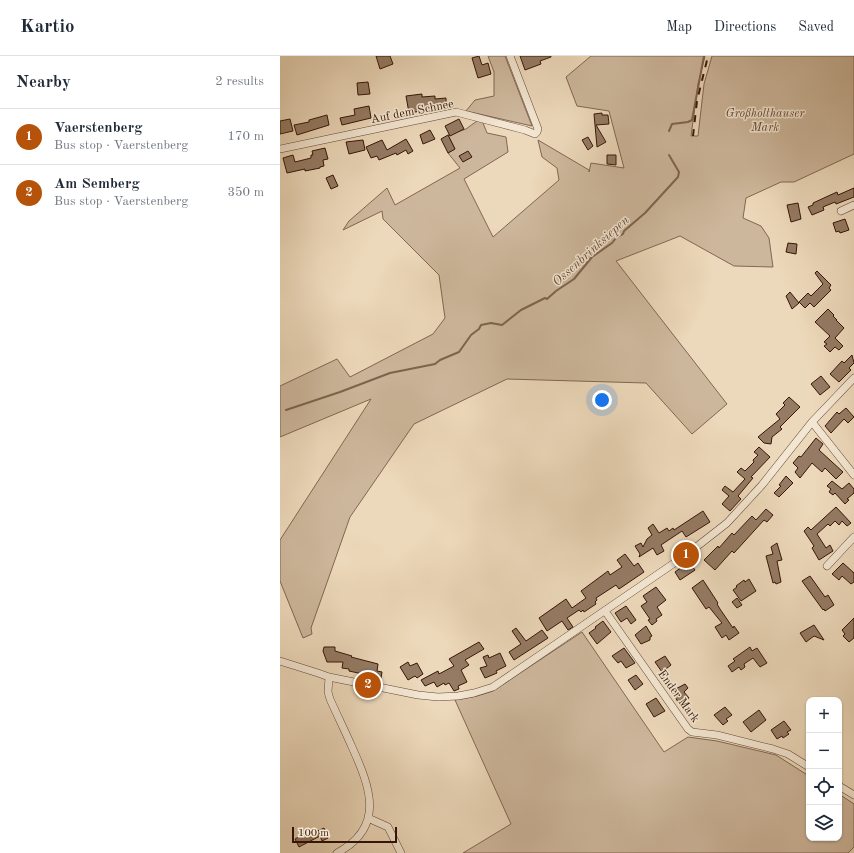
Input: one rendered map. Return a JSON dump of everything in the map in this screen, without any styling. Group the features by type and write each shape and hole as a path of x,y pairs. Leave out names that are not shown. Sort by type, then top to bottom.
{"street":[{"name":"Auf dem Schnee","path":"280,149 456,112 535,134 538,129 510,56"},
{"path":"841,210 854,205"},
{"path":"280,661 329,677 438,697 453,697 474,693 493,687 686,555 727,523 762,485 812,422 854,378"},
{"path":"812,422 854,475"},
{"path":"827,566 854,537"},
{"name":"Ender Mark","path":"605,611 688,729 692,732 717,735 773,749 788,754 806,765"},
{"path":"329,677 328,692 330,699 365,774 370,799 368,818 364,828 358,837 337,853"},
{"path":"842,788 854,795"},
{"path":"368,818 388,827 401,853"}],"green space":[{"path":"488,56 505,56 532,126 466,111 475,100 494,96 494,72"},
{"name":"Großholthauser Mark","path":"591,56 705,56 698,84 691,136 698,136 704,84 712,56 854,56 854,154 794,182 781,182 746,198 743,218 761,226 769,238 773,267 734,266 680,236 616,261 727,404 692,434 646,383 507,379 414,424 350,517 311,628 312,634 303,638 280,581 280,540 371,399 280,437 280,386 337,359 350,377 433,334 445,318 439,275 383,219 382,211 343,230 349,221 387,188 395,205 460,168 448,153 455,149 448,135 466,129 481,118 487,133 506,137 508,152 464,179 493,237 559,180 557,168 542,157 538,140 589,170 589,172 591,163 624,168 609,111 577,106 566,77"},
{"path":"582,632 664,752 688,737 717,741 776,755 806,774 806,841 842,841 842,796 854,804 854,847 848,853 463,853 511,824 455,700 493,691"}],"building":[{"path":"376,56 390,56 393,64 380,69"},
{"path":"479,56 482,65 488,63 491,74 478,78 472,58"},
{"path":"520,56 551,57 540,61 541,64 525,70"},
{"path":"368,82 370,94 358,95 357,83"},
{"path":"422,94 422,97 435,96 435,99 446,98 446,107 409,113 406,96"},
{"path":"369,106 371,118 342,125 340,118 355,115 354,109"},
{"path":"602,113 602,115 608,115 609,124 596,125 606,142 597,147 594,114"},
{"path":"327,115 329,125 297,135 294,125 309,122 309,120"},
{"path":"290,119 293,131 280,134 280,121"},
{"path":"459,119 464,129 450,136 445,126"},
{"path":"430,130 435,139 423,144 420,135"},
{"path":"448,135 455,149 448,153 441,139"},
{"path":"588,137 593,146 588,150 582,140"},
{"path":"406,139 413,151 408,154 406,150 397,155 396,153 379,160 377,156 371,158 366,147 382,140 387,150"},
{"path":"363,140 365,150 349,154 346,142"},
{"path":"325,148 328,159 323,160 324,166 305,171 305,169 287,173 283,158 293,155 295,162 311,158 311,155 313,155 312,151"},
{"path":"468,151 472,157 463,162 459,156"},
{"path":"607,155 616,155 616,165 607,164"},
{"path":"333,175 338,186 331,189 326,178"},
{"path":"854,188 854,197 823,207 824,210 812,215 808,207 813,205 813,203 837,192 838,195"},
{"path":"798,203 801,219 791,222 787,205"},
{"path":"845,219 849,230 840,233 839,231 836,232 833,223"},
{"path":"788,243 797,244 796,254 786,252"},
{"path":"817,271 831,285 829,288 831,290 814,307 810,303 805,308 799,302 808,293 811,296 823,284 815,273"},
{"path":"790,292 799,303 792,309 786,296"},
{"path":"828,309 844,328 835,338 843,346 839,350 835,347 830,352 824,346 827,344 824,342 830,336 815,322"},
{"path":"852,355 854,363 849,368 851,370 839,382 830,374 842,361 844,363"},
{"path":"821,376 830,387 820,395 811,384"},
{"path":"789,397 800,407 780,427 782,429 772,437 771,444 764,443 758,437 780,419 776,414 785,405 783,403"},
{"path":"846,408 854,417 848,423 844,419 831,433 825,426 837,412 839,414"},
{"path":"816,438 823,444 819,450 843,472 836,479 825,468 822,472 812,463 800,478 795,472 798,468 793,463 799,456 801,457"},
{"path":"759,447 770,457 751,477 753,478 738,496 741,499 730,511 722,504 729,496 722,490 725,486 733,492 745,479 737,472 741,468 745,471 754,462 753,460 758,455 754,452"},
{"path":"786,476 793,483 779,497 774,493 781,486 779,485"},
{"path":"832,481 842,489 849,483 854,489 854,493 847,499 849,500 845,504 835,493 833,495 829,492 831,489 827,486"},
{"path":"836,507 851,523 847,526 842,521 839,525 835,521 830,526 828,524 817,534 826,548 830,545 833,551 819,560 812,548 814,546 804,531 808,527 811,530"},
{"path":"766,509 773,515 767,522 764,520 734,553 732,551 715,570 704,560 718,546 719,548 732,533 734,535 752,516 756,520"},
{"path":"703,511 710,522 686,537 682,531 661,545 664,551 657,555 653,548 639,557 640,554 635,546 641,543 643,547 647,539 652,535 648,528 653,524 659,533 667,528 669,531 673,528 674,530"},
{"path":"777,543 782,560 777,561 781,582 776,584 775,582 773,583 766,556 773,554 771,547"},
{"path":"625,554 634,566 638,563 644,572 619,589 616,585 596,598 596,604 584,612 583,610 581,612 579,610 567,618 573,627 568,630 562,621 547,631 539,618 566,599 572,608 586,598 581,591 608,571 610,575 622,567 617,560"},
{"path":"689,562 695,570 680,580 675,572"},
{"path":"843,563 854,573 854,582 851,584 842,576 839,580 832,574"},
{"path":"810,576 825,597 828,595 834,605 825,611 802,581"},
{"path":"749,579 756,591 741,601 733,590 744,580 745,582"},
{"path":"703,580 718,603 717,604 720,609 733,628 734,626 739,633 729,640 726,635 722,638 715,627 722,623 709,607 706,609 692,588"},
{"path":"656,587 666,600 657,607 662,615 656,619 657,621 652,625 648,620 650,619 641,606 647,602 643,596"},
{"path":"737,598 742,605 737,608 732,602"},
{"path":"626,606 636,620 631,624 627,618 621,622 615,613"},
{"path":"854,618 854,638 849,642 843,636 845,634 842,630"},
{"path":"603,621 611,632 597,644 589,633"},
{"path":"814,625 824,640 814,636 806,642 800,633"},
{"path":"646,626 652,636 650,637 650,640 641,644 635,635"},
{"path":"516,628 526,641 542,630 548,638 514,660 509,652 521,644 512,631"},
{"path":"479,642 484,649 465,660 469,665 461,670 467,682 458,686 459,689 454,691 449,683 445,685 444,683 437,687 434,682 425,686 421,680 438,671 439,674 454,666 449,659"},
{"path":"324,647 335,647 335,651 378,664 377,671 382,672 381,678 349,671 349,669 342,668 343,662 327,662 323,651"},
{"path":"750,647 752,651 757,648 767,663 760,667 753,658 744,664 745,667 741,670 739,667 732,672 728,666 735,661 733,659"},
{"path":"624,648 635,663 626,668 621,661 618,663 612,656"},
{"path":"500,653 506,666 496,671 497,673 485,678 480,668 487,666 483,657 488,655 489,658"},
{"path":"665,656 671,665 662,672 655,662"},
{"path":"408,662 410,666 417,663 423,674 417,678 415,676 408,680 400,667"},
{"path":"636,675 643,684 635,690 628,680"},
{"path":"685,684 688,688 684,692 689,698 679,704 672,691"},
{"path":"656,698 665,711 654,717 646,704"},
{"path":"725,707 732,715 726,719 728,721 723,725 714,715"},
{"path":"759,710 766,720 751,732 743,722"},
{"path":"784,721 791,730 787,732 789,734 783,738 782,736 777,739 771,730"},
{"path":"324,828 328,838 322,841 320,836 299,847 295,839 311,830 313,833"}],"waterway":[{"name":"Ossenbrinksiepen","path":"669,131 672,124 692,120 704,56"},
{"name":"Ossenbrinksiepen","path":"286,410 390,373 435,364 440,360 459,352 471,335 479,329 481,325 491,323 502,325 521,310 545,298 547,299 574,279 592,257 623,234 624,231 645,213 678,177 679,172 669,155"}],"railway":[{"path":"693,136 697,101 708,56"}],"place":[{"name":"Vaerstenberg","path":"686,555"},
{"name":"Am Semberg","path":"368,685"}]}
